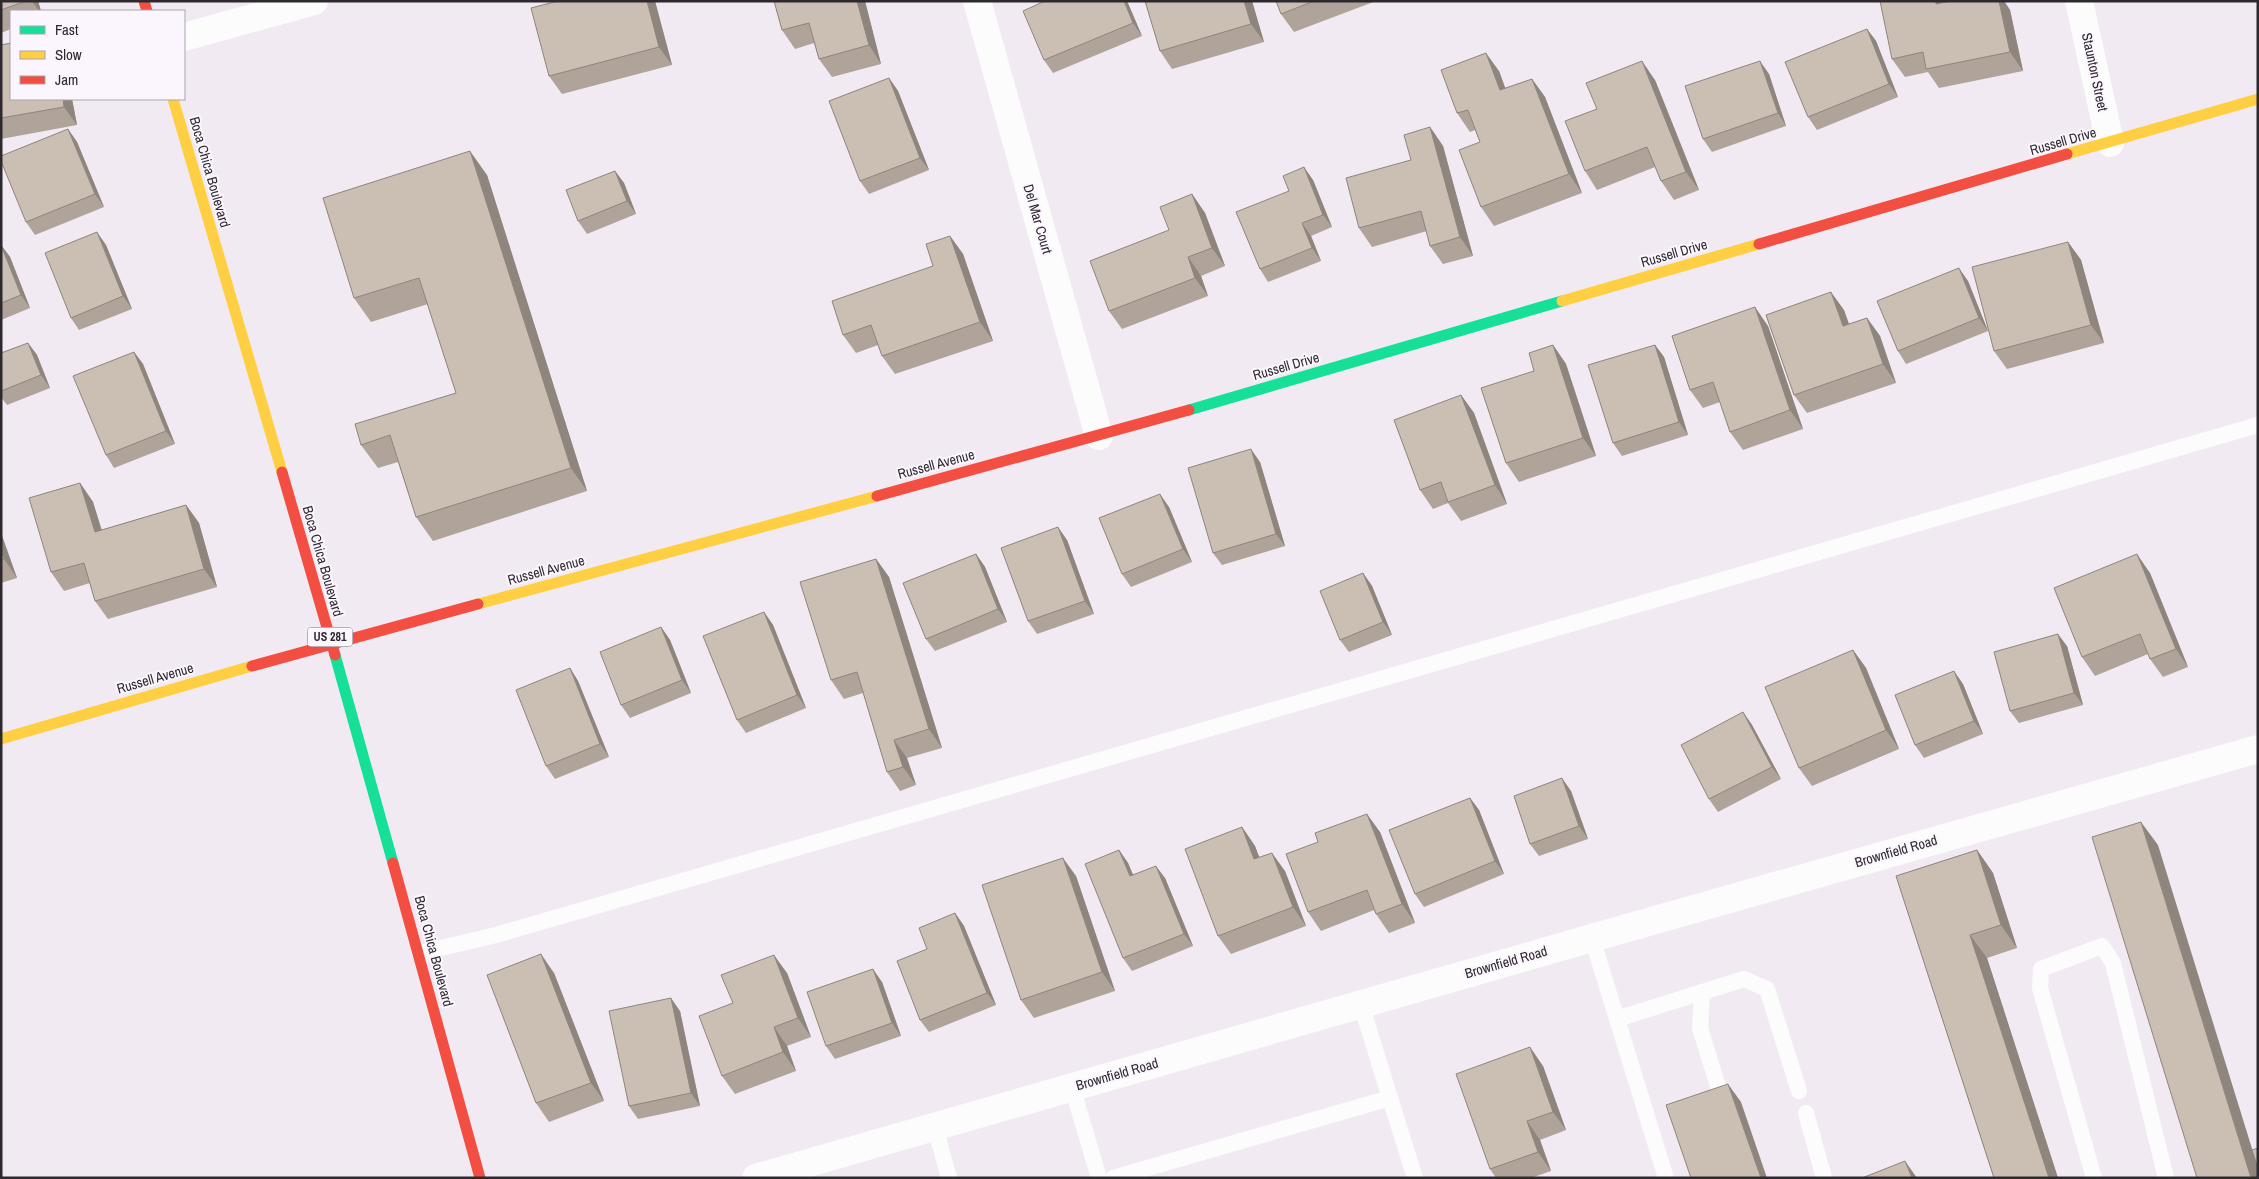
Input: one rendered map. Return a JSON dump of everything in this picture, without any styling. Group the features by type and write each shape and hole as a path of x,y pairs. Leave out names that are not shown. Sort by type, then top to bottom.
{"street":[{"path":"185,38 314,1"},
{"name":"Del Mar Court","path":"977,1 1099,436"},
{"name":"Staunton Street","path":"2080,1 2110,143"},
{"name":"Russell Drive","path":"1099,436 2258,99"},
{"name":"Boca Chica Boulevard","path":"172,100 332,643 420,953 480,1178"},
{"name":"Russell Avenue","path":"1,739 332,643 1099,436"},
{"name":"Brownfield Road","path":"756,1178 2258,749"}],"lane":[{"path":"420,953 496,935 2258,425"},
{"path":"1592,938 1666,1178"},
{"path":"2094,1178 2040,988 2041,969 2102,946 2113,963 2166,1178"},
{"path":"1617,1019 1744,979 1767,989 1799,1091"},
{"path":"1702,992 1700,1028 1725,1107"},
{"path":"1361,1004 1415,1178"},
{"path":"1072,1087 1099,1178"},
{"path":"1113,1178 1390,1098"},
{"path":"1806,1113 1824,1178"},
{"path":"935,1127 949,1178"}],"building":[{"path":"1,1 26,1 1,10"},
{"path":"558,1 647,1 659,47 549,76 531,8"},
{"path":"774,1 857,1 869,45 819,59 809,23 782,30"},
{"path":"1045,1 1124,1 1133,23 1044,60 1023,11"},
{"path":"1145,1 1244,1 1251,24 1160,51"},
{"path":"1276,1 1314,1 1281,14"},
{"path":"1880,1 1936,1 1936,4 1950,1 1999,1 2010,52 1926,69 1923,52 1892,59"},
{"path":"1867,29 1889,84 1808,117 1785,62"},
{"path":"10,43 10,100 63,100 64,107 1,118 1,45"},
{"path":"1486,53 1500,90 1532,79 1569,174 1481,207 1459,150 1480,142 1468,110 1457,113 1441,70"},
{"path":"1642,61 1686,172 1661,181 1647,147 1585,171 1565,121 1597,109 1586,83"},
{"path":"1760,61 1778,113 1703,139 1685,86"},
{"path":"889,78 920,158 860,181 829,101"},
{"path":"1430,127 1460,237 1430,246 1421,211 1359,228 1346,178 1411,160 1404,135"},
{"path":"68,129 95,194 26,222 1,161 1,156"},
{"path":"470,151 571,468 416,517 390,435 361,445 355,424 456,393 419,278 354,298 323,198"},
{"path":"1304,167 1323,215 1302,223 1312,248 1260,269 1236,212 1289,191 1283,176"},
{"path":"615,171 627,201 578,221 566,190"},
{"path":"1192,194 1212,248 1188,257 1195,278 1109,311 1090,261 1169,230 1160,207"},
{"path":"97,232 123,296 71,318 45,253"},
{"path":"950,236 980,322 882,356 871,325 843,335 832,301 933,266 926,244"},
{"path":"2068,242 2091,325 1994,351 1972,267"},
{"path":"1,245 21,295 1,303"},
{"path":"1959,268 1979,318 1898,351 1877,301"},
{"path":"1831,292 1843,326 1867,318 1883,364 1794,395 1766,315"},
{"path":"1755,307 1790,410 1730,432 1713,382 1690,390 1672,336"},
{"path":"28,343 41,375 1,391 1,353"},
{"path":"1553,345 1583,438 1506,463 1481,388 1534,371 1529,353"},
{"path":"1655,345 1679,422 1613,443 1588,365"},
{"path":"134,352 166,431 106,455 73,376"},
{"path":"1461,395 1495,485 1448,502 1441,482 1420,490 1394,420"},
{"path":"1251,449 1276,534 1213,553 1188,468"},
{"path":"80,483 95,532 186,505 204,569 95,601 84,563 51,572 29,498"},
{"path":"1160,494 1183,549 1122,574 1099,518"},
{"path":"1058,527 1085,601 1028,621 1001,548"},
{"path":"976,554 998,609 926,639 903,583"},
{"path":"2137,554 2176,649 2150,659 2140,634 2082,657 2054,588"},
{"path":"876,559 929,729 894,740 903,767 887,772 857,672 831,680 800,582"},
{"path":"1363,573 1383,622 1340,640 1320,591"},
{"path":"764,612 797,695 737,720 703,636"},
{"path":"661,627 682,680 621,705 600,652"},
{"path":"2058,634 2074,693 2010,711 1994,652"},
{"path":"1853,650 1886,730 1799,768 1765,687"},
{"path":"570,668 600,744 546,766 516,690"},
{"path":"1954,671 1974,721 1915,745 1895,695"},
{"path":"1743,712 1772,767 1709,799 1681,745"},
{"path":"1562,778 1579,826 1530,844 1514,796"},
{"path":"1470,798 1495,861 1415,894 1389,830"},
{"path":"1367,814 1402,904 1376,914 1367,890 1308,912 1286,854 1318,842 1315,833"},
{"path":"2141,822 2251,1178 2197,1178 2092,837"},
{"path":"1242,827 1254,859 1272,853 1293,907 1218,936 1185,849"},
{"path":"1119,850 1130,876 1156,866 1184,934 1123,958 1085,864"},
{"path":"1977,850 2001,925 1970,935 2049,1178 1994,1178 1896,876"},
{"path":"1063,858 1102,972 1021,1000 982,885"},
{"path":"955,913 987,993 920,1020 897,961 927,949 919,928"},
{"path":"541,954 591,1083 536,1103 487,975"},
{"path":"774,955 798,1018 774,1027 783,1052 722,1076 699,1016 733,1003 721,975"},
{"path":"873,969 892,1023 826,1046 807,992"},
{"path":"671,998 691,1093 629,1106 609,1011"},
{"path":"1530,1047 1553,1112 1527,1121 1538,1152 1490,1169 1456,1074"},
{"path":"1728,1084 1761,1178 1691,1178 1666,1105"},
{"path":"2258,1148 2258,1168 2252,1150"},
{"path":"1905,1161 1912,1178 1862,1178"}],"traffic: fast":[{"path":"1189,410 1562,301"},
{"path":"335,655 393,863"}],"traffic: slow":[{"path":"2067,154 2258,99"},
{"path":"173,100 282,472"},
{"path":"1562,301 1759,244"},
{"path":"478,604 877,496"},
{"path":"1,739 252,666"}],"traffic: jam":[{"path":"144,1 147,10"},
{"path":"1759,244 2067,154"},
{"path":"877,496 1189,410"},
{"path":"282,472 335,655"},
{"path":"252,666 478,604"},
{"path":"393,863 480,1178"}]}
